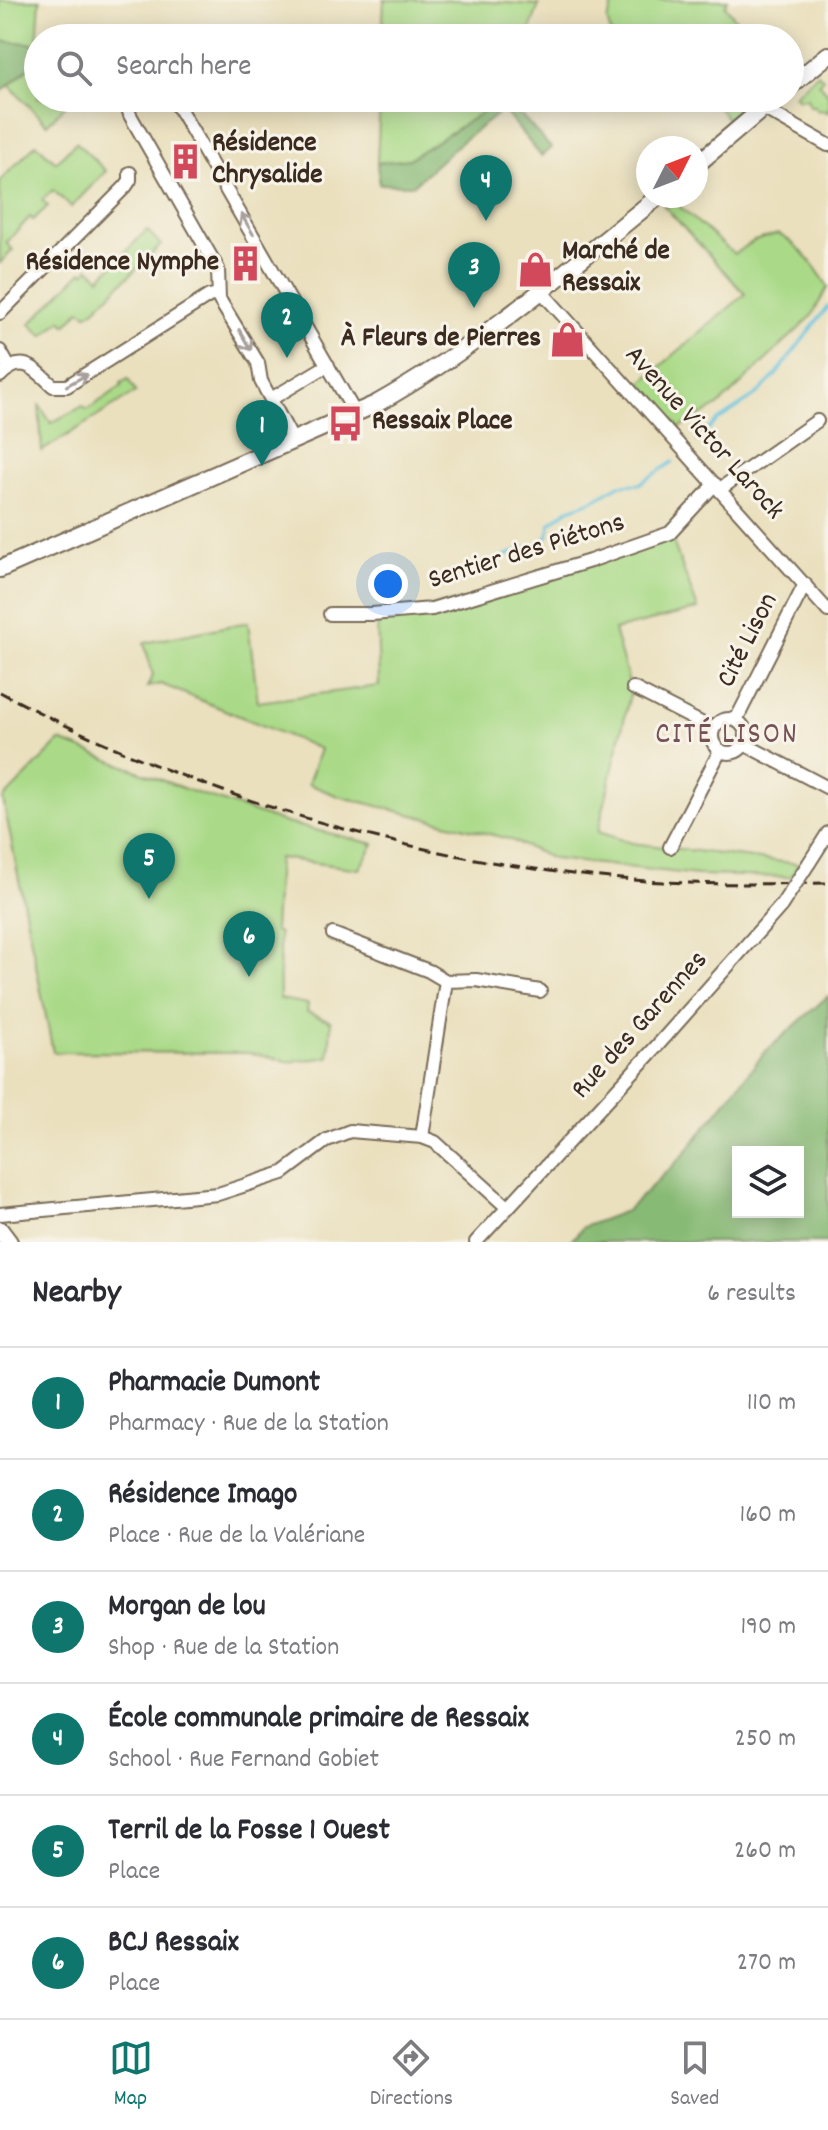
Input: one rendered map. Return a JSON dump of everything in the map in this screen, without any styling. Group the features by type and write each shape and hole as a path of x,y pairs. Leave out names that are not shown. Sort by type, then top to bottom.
{"street":[{"path":"804,75 828,55"},
{"path":"129,112 218,269 218,294 258,363 261,381 293,441"},
{"path":"181,112 355,413"},
{"path":"708,155 758,112"},
{"path":"782,112 828,145"},
{"path":"0,313 126,186 130,173"},
{"path":"0,569 213,473 293,441 404,388 454,358 644,208"},
{"name":"Avenue Victor Larock","path":"541,291 828,611"},
{"path":"0,351 4,371 32,367 53,386 67,386 209,296 218,294"},
{"path":"271,399 328,365"},
{"name":"Sentier des Piétons","path":"330,614 432,609 670,533 718,487 817,421"},
{"name":"Cité Lison","path":"736,720 805,584"},
{"path":"633,688 713,729 713,744 720,751 734,753 744,744 828,788"},
{"name":"Cité Lison","path":"713,729 722,719 736,720 744,727 744,744"},
{"path":"670,847 720,751"},
{"name":"Rue des Garennes","path":"476,1242 781,906 828,833"},
{"path":"333,934 429,971 446,981 476,980 540,991"},
{"path":"422,1137 446,981"},
{"path":"0,1214 218,1194 283,1173 327,1140 350,1131 422,1137 446,1149 508,1208"},
{"path":"0,1230 9,1242"}],"green space":[{"path":"0,0 40,0 38,24 24,24 24,43 0,41"},
{"path":"384,0 539,5 532,24 383,24"},
{"path":"615,0 728,0 725,6 740,24 608,24"},
{"path":"0,41 24,43 24,72 0,93"},
{"path":"24,72 24,100 9,85"},
{"path":"818,73 823,79 819,83 828,93 828,114 810,106 807,98 804,98 804,86"},
{"path":"35,112 59,112 47,124"},
{"path":"379,112 483,112 409,159 377,163"},
{"path":"483,112 500,112 413,185 379,184 377,163 409,159"},
{"path":"505,112 518,112 551,148 541,156"},
{"path":"722,112 747,112 732,125"},
{"path":"76,142 106,171 71,207 53,190 42,200 48,206 33,220 30,217 6,243 13,250 0,263 0,181 36,144 56,162"},
{"path":"666,208 681,208 734,254 754,241 778,234 806,257 828,287 811,317 718,406 679,428 641,383 745,294"},
{"path":"147,230 161,245 95,309 87,314 80,310 66,325 62,320 43,336 30,324 82,271 85,273 89,268 100,278"},
{"path":"128,379 136,392 42,451 39,404 51,423 83,406 87,410"},
{"path":"671,536 698,609 614,630 631,690 598,832 632,843 799,864 790,877 698,875 553,859 509,839 338,796 308,784 320,749 161,684 147,687 153,675 144,643 248,622 258,702 379,686 377,616 471,599 475,603"},
{"path":"60,741 185,789 286,823 374,844 359,869 278,858 274,931 279,933 280,999 308,1004 307,1012 331,1021 329,1057 291,1062 250,1053 53,1052 3,799"},
{"path":"828,996 828,1242 570,1242 583,1227 626,1211 681,1158 765,1052"}],"waterway":[{"path":"697,441 718,420 755,396 776,375 828,306"},
{"path":"504,556 541,542 547,537 551,523 567,510 594,500 619,485 639,484 673,462"}],"railway":[{"path":"0,692 75,730 153,764 232,794 395,842 478,860 562,873 646,881 828,883"}],"place":[{"name":"Résidence Chrysalide","path":"186,161"},
{"name":"École communale primaire de Ressaix","path":"486,221"},
{"name":"Résidence Nymphe","path":"245,264"},
{"name":"Marché de Ressaix","path":"536,269"},
{"name":"Morgan de lou","path":"474,308"},
{"name":"À Fleurs de Pierres","path":"567,340"},
{"name":"Résidence Imago","path":"287,358"},
{"name":"Ressaix Place","path":"346,423"},
{"name":"Pharmacie Dumont","path":"262,466"},
{"name":"Terril de la Fosse 1 Ouest","path":"149,899"},
{"name":"BCJ Ressaix","path":"249,977"}],"district":[{"name":"CITÉ LISON","path":"727,736"}]}
